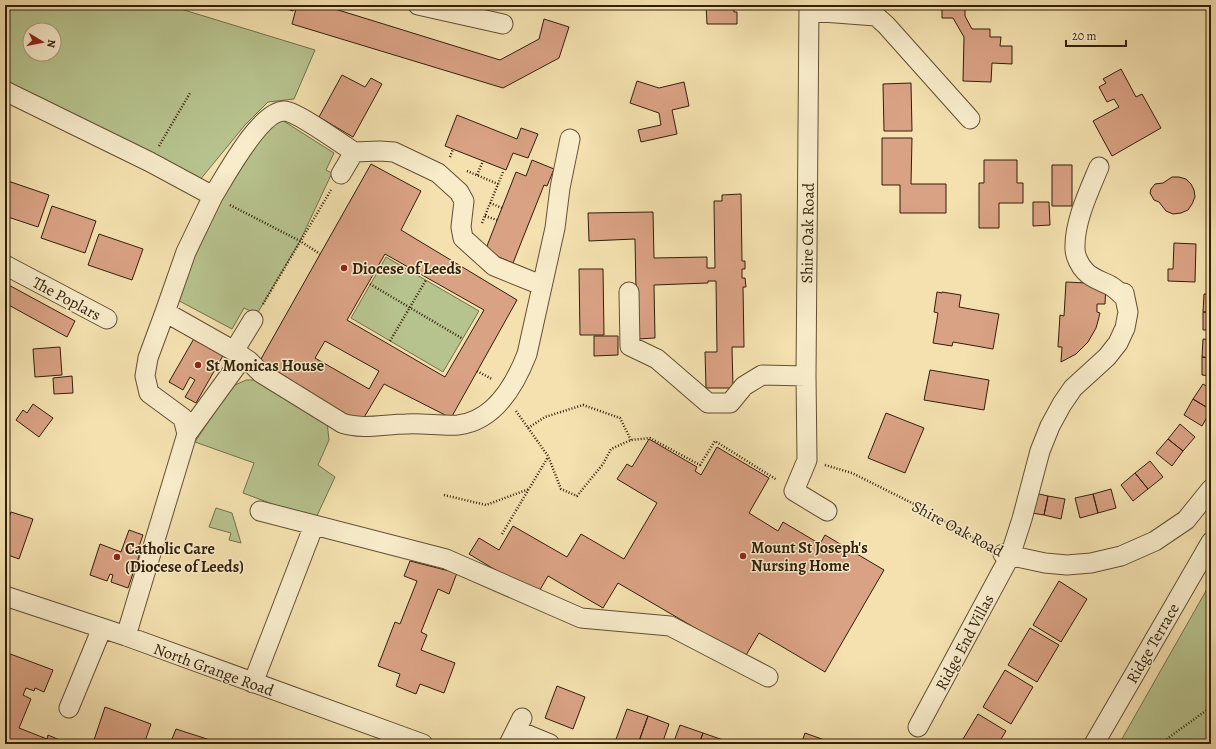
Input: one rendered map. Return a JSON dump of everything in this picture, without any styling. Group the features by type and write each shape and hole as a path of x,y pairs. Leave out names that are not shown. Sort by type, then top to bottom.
{"street":[{"path":"418,5 503,24"},
{"path":"809,8 876,16 886,25 970,119"},
{"name":"Shire Oak Road","path":"794,490 807,460 806,376 809,8"},
{"path":"5,91 150,162 213,196"},
{"path":"187,434 183,418 149,394 145,376 148,358 186,252 213,196 244,145 266,119 274,114 285,111 300,117 354,152 394,152 438,173 459,192 464,201 461,227 463,238 494,266 541,285"},
{"path":"165,312 238,354 261,373 342,423 350,426 359,427 415,423 457,425 474,422 492,409 505,396 520,372 527,354 541,285 555,228 560,188 570,138"},
{"path":"341,174 354,152"},
{"name":"Ridge End Villas","path":"918,727 1006,555 1022,519 1040,451 1050,426 1073,388 1107,357 1118,343 1124,328 1128,312 1125,296 1112,286 1092,277 1084,270 1079,263 1075,250 1077,228 1084,205 1099,167"},
{"name":"The Poplars","path":"5,265 107,319"},
{"path":"629,292 630,346 657,359 708,404 730,403 744,386 762,375 806,376"},
{"path":"126,636 187,434 238,354 253,320"},
{"name":"Shire Oak Road","path":"1006,555 1045,563 1067,565 1092,563 1121,556 1155,541 1186,520 1211,489"},
{"path":"794,490 827,511"},
{"path":"260,511 446,559 581,618 670,626 768,677"},
{"path":"253,683 314,525"},
{"name":"Ridge Terrace","path":"1094,744 1211,542"},
{"name":"North Grange Road","path":"5,596 126,636 423,744"},
{"path":"69,708 102,628"},
{"path":"516,731 550,744"}],"path":[{"path":"150,162 190,93"},
{"path":"477,175 483,161"},
{"path":"472,247 503,172"},
{"path":"253,320 341,174"},
{"path":"213,196 300,241 320,254"},
{"path":"490,203 502,208"},
{"path":"485,216 497,220"},
{"path":"390,341 426,280"},
{"path":"370,284 463,339"},
{"path":"505,396 548,456 561,489 577,496 604,464 610,449 631,440 650,438 700,465 715,441 794,490"},
{"path":"528,428 545,417 583,405 620,418 631,440"},
{"path":"502,534 548,456"},
{"name":"Shire Oak Road","path":"807,460 852,473 914,504 1006,555"},
{"path":"444,495 486,506 529,488"},
{"path":"1163,744 1168,738 1211,707"}],"green space":[{"path":"18,5 175,5 184,10 315,50 294,99 268,102 245,125 199,181 5,82 5,11"},
{"path":"274,115 334,153 326,170 332,173 300,241 257,314 244,308 232,329 170,296 186,252"},
{"path":"386,257 479,311 443,372 351,318"},
{"path":"246,380 257,380 327,422 329,440 318,465 335,477 315,520 243,493 254,463 195,442 231,387"},
{"path":"216,508 232,513 241,543 229,540 231,533 209,527"},
{"path":"1211,582 1211,744 1119,744"}],"building":[{"path":"274,5 294,5 293,11"},
{"path":"297,5 322,5 500,60 539,39 544,19 569,27 559,58 503,88 292,24"},
{"path":"706,5 734,5 734,12 737,12 737,24 707,24"},
{"path":"942,5 965,5 965,16 972,29 990,29 990,37 1001,37 1000,46 1012,46 1012,64 992,63 991,82 963,81 964,37 953,18 942,18"},
{"path":"1121,69 1136,97 1142,94 1161,128 1112,156 1093,121 1119,107 1114,99 1107,102 1099,87 1106,83 1103,79"},
{"path":"342,75 365,87 371,78 382,84 353,137 319,117"},
{"path":"637,81 659,88 684,82 689,106 672,110 677,134 641,142 638,130 661,125 659,113 630,103"},
{"path":"911,83 912,131 884,131 883,84"},
{"path":"457,115 517,139 521,128 538,134 528,158 513,153 506,170 445,146"},
{"path":"882,138 912,138 911,184 946,184 946,213 900,213 900,185 882,185"},
{"path":"532,160 554,169 547,186 544,185 513,263 485,251 516,172 526,176"},
{"path":"984,160 1017,160 1017,183 1023,183 1023,203 999,203 999,228 979,228 979,183 984,183"},
{"path":"371,164 421,191 401,230 517,300 451,418 384,384 360,424 257,366","holes":["385,254 484,310 445,377 347,320","325,341 379,371 369,389 315,358"]},
{"path":"1052,165 1072,165 1072,206 1052,206"},
{"path":"1172,177 1186,179 1194,190 1195,197 1192,204 1188,210 1181,213 1173,214 1166,211 1159,202 1154,200 1150,193 1155,184 1163,183"},
{"path":"5,180 49,195 38,227 5,216"},
{"path":"741,194 742,261 745,261 745,269 742,269 742,278 745,278 746,287 743,287 744,347 732,347 733,388 706,388 705,352 717,352 716,281 708,281 708,283 654,285 655,338 637,339 635,239 589,241 588,213 653,212 654,258 707,257 707,268 715,268 714,201 722,201 722,195"},
{"path":"1033,202 1049,202 1050,225 1033,226"},
{"path":"52,206 96,221 85,253 41,238"},
{"path":"99,234 143,249 132,280 88,265"},
{"path":"1174,243 1196,244 1195,282 1168,281 1168,269 1173,269"},
{"path":"579,269 603,269 604,335 580,335"},
{"path":"1066,282 1106,284 1105,304 1097,304 1097,312 1100,313 1096,328 1088,342 1076,354 1061,362 1062,347 1058,347 1060,315 1064,316"},
{"path":"5,283 75,321 67,337 5,303"},
{"path":"937,292 961,295 959,307 999,314 993,349 953,342 952,346 933,343 938,313 934,312"},
{"path":"1204,294 1211,294 1211,312 1203,312"},
{"path":"1203,312 1211,312 1211,330 1203,330"},
{"name":"St Monicas House","path":"196,335 225,352 196,403 185,397 195,380 190,377 183,390 169,382"},
{"path":"594,336 618,336 618,355 594,356"},
{"path":"1203,339 1211,340 1211,358 1202,357"},
{"path":"60,347 62,375 35,377 33,349"},
{"path":"1202,357 1211,358 1211,376 1202,375"},
{"path":"930,370 989,380 984,410 924,400"},
{"path":"72,376 73,393 54,394 53,378"},
{"path":"1203,384 1211,389 1211,410 1193,399"},
{"path":"1193,399 1211,410 1202,426 1184,415"},
{"path":"33,404 53,418 39,437 16,420 23,410 27,413"},
{"path":"886,413 924,428 905,473 868,458"},
{"path":"1180,424 1195,437 1183,451 1168,439"},
{"name":"Mount St Joseph's Nursing Home","path":"649,439 697,467 695,471 701,475 717,447 769,478 749,513 778,531 783,522 820,544 825,535 884,570 825,672 759,633 745,657 618,583 603,608 548,576 537,595 469,554 479,538 499,550 513,526 567,557 581,534 624,559 657,503 617,479 627,464 632,467"},
{"path":"1168,439 1183,451 1172,466 1156,453"},
{"path":"1150,461 1163,477 1148,489 1135,473"},
{"path":"1135,473 1148,489 1133,501 1121,485"},
{"path":"1111,489 1116,508 1098,513 1093,494"},
{"path":"1030,492 1048,496 1044,515 1026,512"},
{"path":"1093,494 1098,513 1080,518 1075,498"},
{"path":"1048,496 1065,499 1061,519 1044,515"},
{"path":"11,512 33,519 19,559 5,554 5,529"},
{"name":"Catholic Care (Diocese of Leeds)","path":"129,530 143,535 137,552 140,553 128,588 111,582 113,575 110,574 107,581 90,575 100,544 121,552"},
{"path":"410,561 457,573 449,594 438,589 421,632 427,635 421,650 455,663 444,693 420,684 416,694 396,686 400,674 378,666 395,622 400,624 417,581 404,576"},
{"path":"1059,581 1087,599 1061,642 1033,625"},
{"path":"1030,628 1059,645 1037,682 1008,665"},
{"path":"5,652 53,670 44,692 35,688 34,691 26,688 23,695 31,699 19,728 47,739 48,735 62,741 61,744 5,744 7,737 5,739"},
{"path":"1005,670 1033,687 1011,724 983,707"},
{"path":"557,686 585,697 573,729 545,718"},
{"path":"105,707 151,724 144,744 93,743"},
{"path":"627,709 648,716 638,744 620,744 615,742"},
{"path":"978,714 1006,731 998,744 960,744"},
{"path":"648,716 669,724 662,744 638,744"},
{"path":"680,725 703,733 699,744 673,744"},
{"path":"176,729 207,739 205,744 170,744"},
{"path":"703,733 726,741 725,744 699,744"},
{"path":"805,733 833,743 833,744 801,744"},
{"path":"207,739 220,744 205,744"}],"place":[{"name":"Diocese of Leeds","path":"344,268"},
{"name":"St Monicas House","path":"198,365"},
{"name":"Mount St Joseph's Nursing Home","path":"743,556"},
{"name":"Catholic Care (Diocese of Leeds)","path":"117,557"}]}
